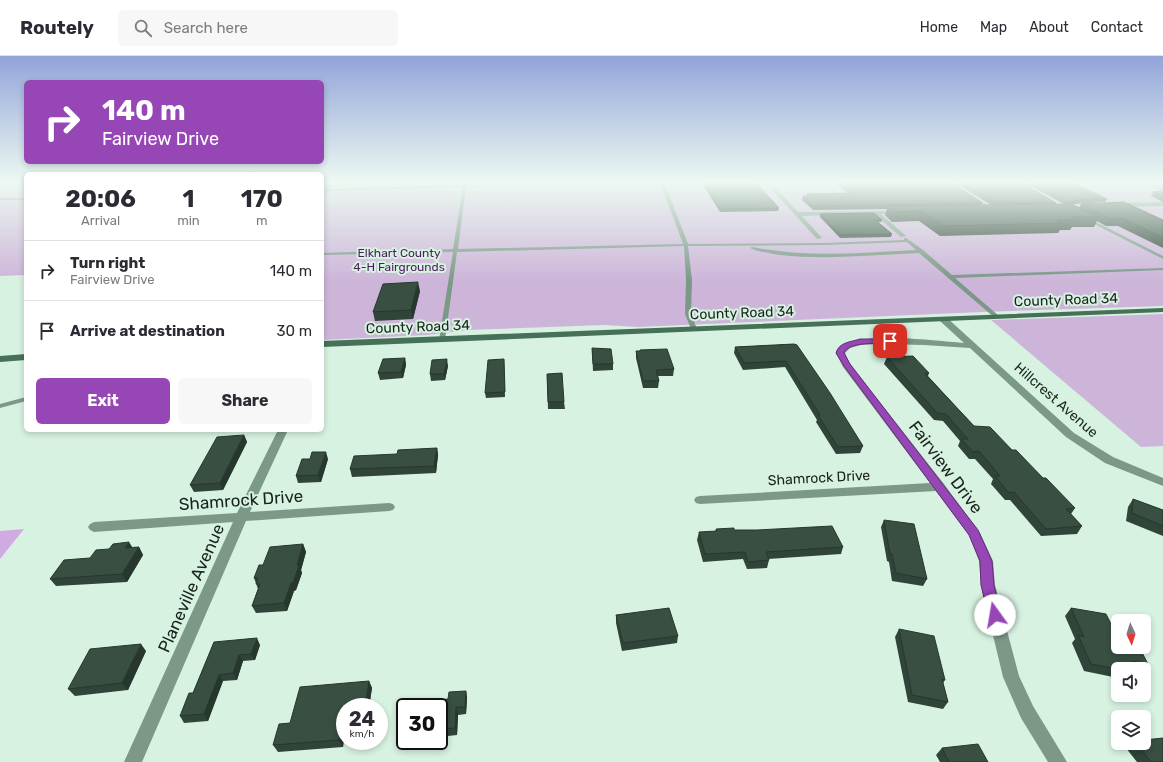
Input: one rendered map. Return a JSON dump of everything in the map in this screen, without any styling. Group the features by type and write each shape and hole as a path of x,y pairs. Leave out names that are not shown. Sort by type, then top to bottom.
{"street":[{"path":"797,215 819,238"},
{"path":"878,215 903,236"},
{"path":"1079,216 1085,219"},
{"name":"County Road 34","path":"324,345 1163,310"},
{"name":"Hillcrest Avenue","path":"944,319 1070,435 1109,460 1163,482"},
{"name":"Fairview Drive","path":"973,346 875,341 848,345 841,349 840,353 846,364 964,518 981,547 986,561 988,585 1011,677 1027,712 1058,762"},
{"path":"0,358 24,357"},
{"name":"Planeville Avenue","path":"133,762 242,516 282,432"},
{"name":"Shamrock Drive","path":"700,500 940,487"},
{"name":"Shamrock Drive","path":"94,527 389,507"}],"lane":[{"path":"442,340 460,215"},
{"path":"674,215 686,246 689,280 688,314 694,329"},
{"path":"1085,219 1163,258"},
{"path":"903,236 997,317"},
{"path":"819,238 835,255"},
{"path":"324,254 908,241"},
{"path":"741,245 788,255 835,255 921,251"},
{"path":"950,277 1163,269"},
{"path":"0,406 24,400"}],"green space":[{"path":"0,215 24,215 24,275 0,276"},
{"name":"Elkhart County 4-H Fairgrounds","path":"324,215 1163,215 1163,306 982,312 638,327 604,325 467,330 428,335 324,340"},
{"path":"1163,314 1163,446 1141,447 991,320"}],"shaded area":[{"path":"24,529 0,559 0,531"}],"building":[{"path":"821,215 876,215 882,220 875,220 892,234 841,235"},
{"path":"928,215 1095,215 1099,217 1071,217 1075,220 1057,220 1063,223 943,226"},
{"path":"1102,215 1152,215 1163,220 1163,238 1122,218 1110,219"},
{"path":"418,282 411,310 373,312 383,284"},
{"path":"797,345 830,393 863,446 838,447 786,361 744,363 735,347"},
{"path":"592,348 611,349 613,364 593,364"},
{"path":"667,349 674,369 656,370 659,381 643,381 636,351"},
{"path":"913,356 929,373 925,374 974,426 990,427 1012,450 1016,450 1043,478 1046,478 1075,508 1066,509 1082,526 1046,529 1014,492 1009,493 995,476 1000,476 979,451 973,452 961,439 968,439 946,414 937,413 887,357"},
{"path":"405,358 401,372 378,373 383,359"},
{"path":"447,359 444,374 430,374 432,360"},
{"path":"504,359 505,392 485,393 488,360"},
{"path":"562,373 564,402 548,402 547,374"},
{"path":"244,435 220,483 190,485 217,437"},
{"path":"437,448 434,466 350,469 354,456 397,454 398,450"},
{"path":"312,452 326,452 318,475 296,476 302,459 310,459"},
{"path":"1133,499 1163,510 1163,526 1132,513"},
{"path":"884,520 914,524 927,579 896,573 892,554 890,554"},
{"path":"832,526 843,547 766,552 769,560 748,562 745,552 705,554 699,532 734,528 734,530 757,530"},
{"path":"129,542 125,548 139,547 122,574 50,579 64,560 90,558 96,550 109,549 113,544"},
{"path":"303,544 297,565 299,565 284,603 252,606 260,584 256,584 258,578 254,578 259,565 263,565 270,547"},
{"path":"669,608 678,636 623,643 616,615"},
{"path":"1071,608 1106,614 1111,624 1111,654 1143,654 1147,662 1111,662 1111,668 1091,664 1078,635 1084,637"},
{"path":"899,629 934,636 945,680 942,679 948,702 912,695"},
{"path":"257,638 251,654 239,655 233,673 219,675 204,714 180,716 189,693 193,693 214,642"},
{"path":"141,644 122,683 68,689 90,649"},
{"path":"369,681 366,698 336,698 336,740 273,745 279,724 290,723 300,687"},
{"path":"466,691 465,707 456,707 455,728 448,728 449,692"},
{"path":"1163,738 1163,762 1151,762 1142,750 1151,750 1151,739"},
{"path":"978,744 988,762 949,762 942,748"}],"route":[{"path":"890,341 860,342 848,345 841,349 841,357 974,533 986,561 988,585 995,615"}]}
